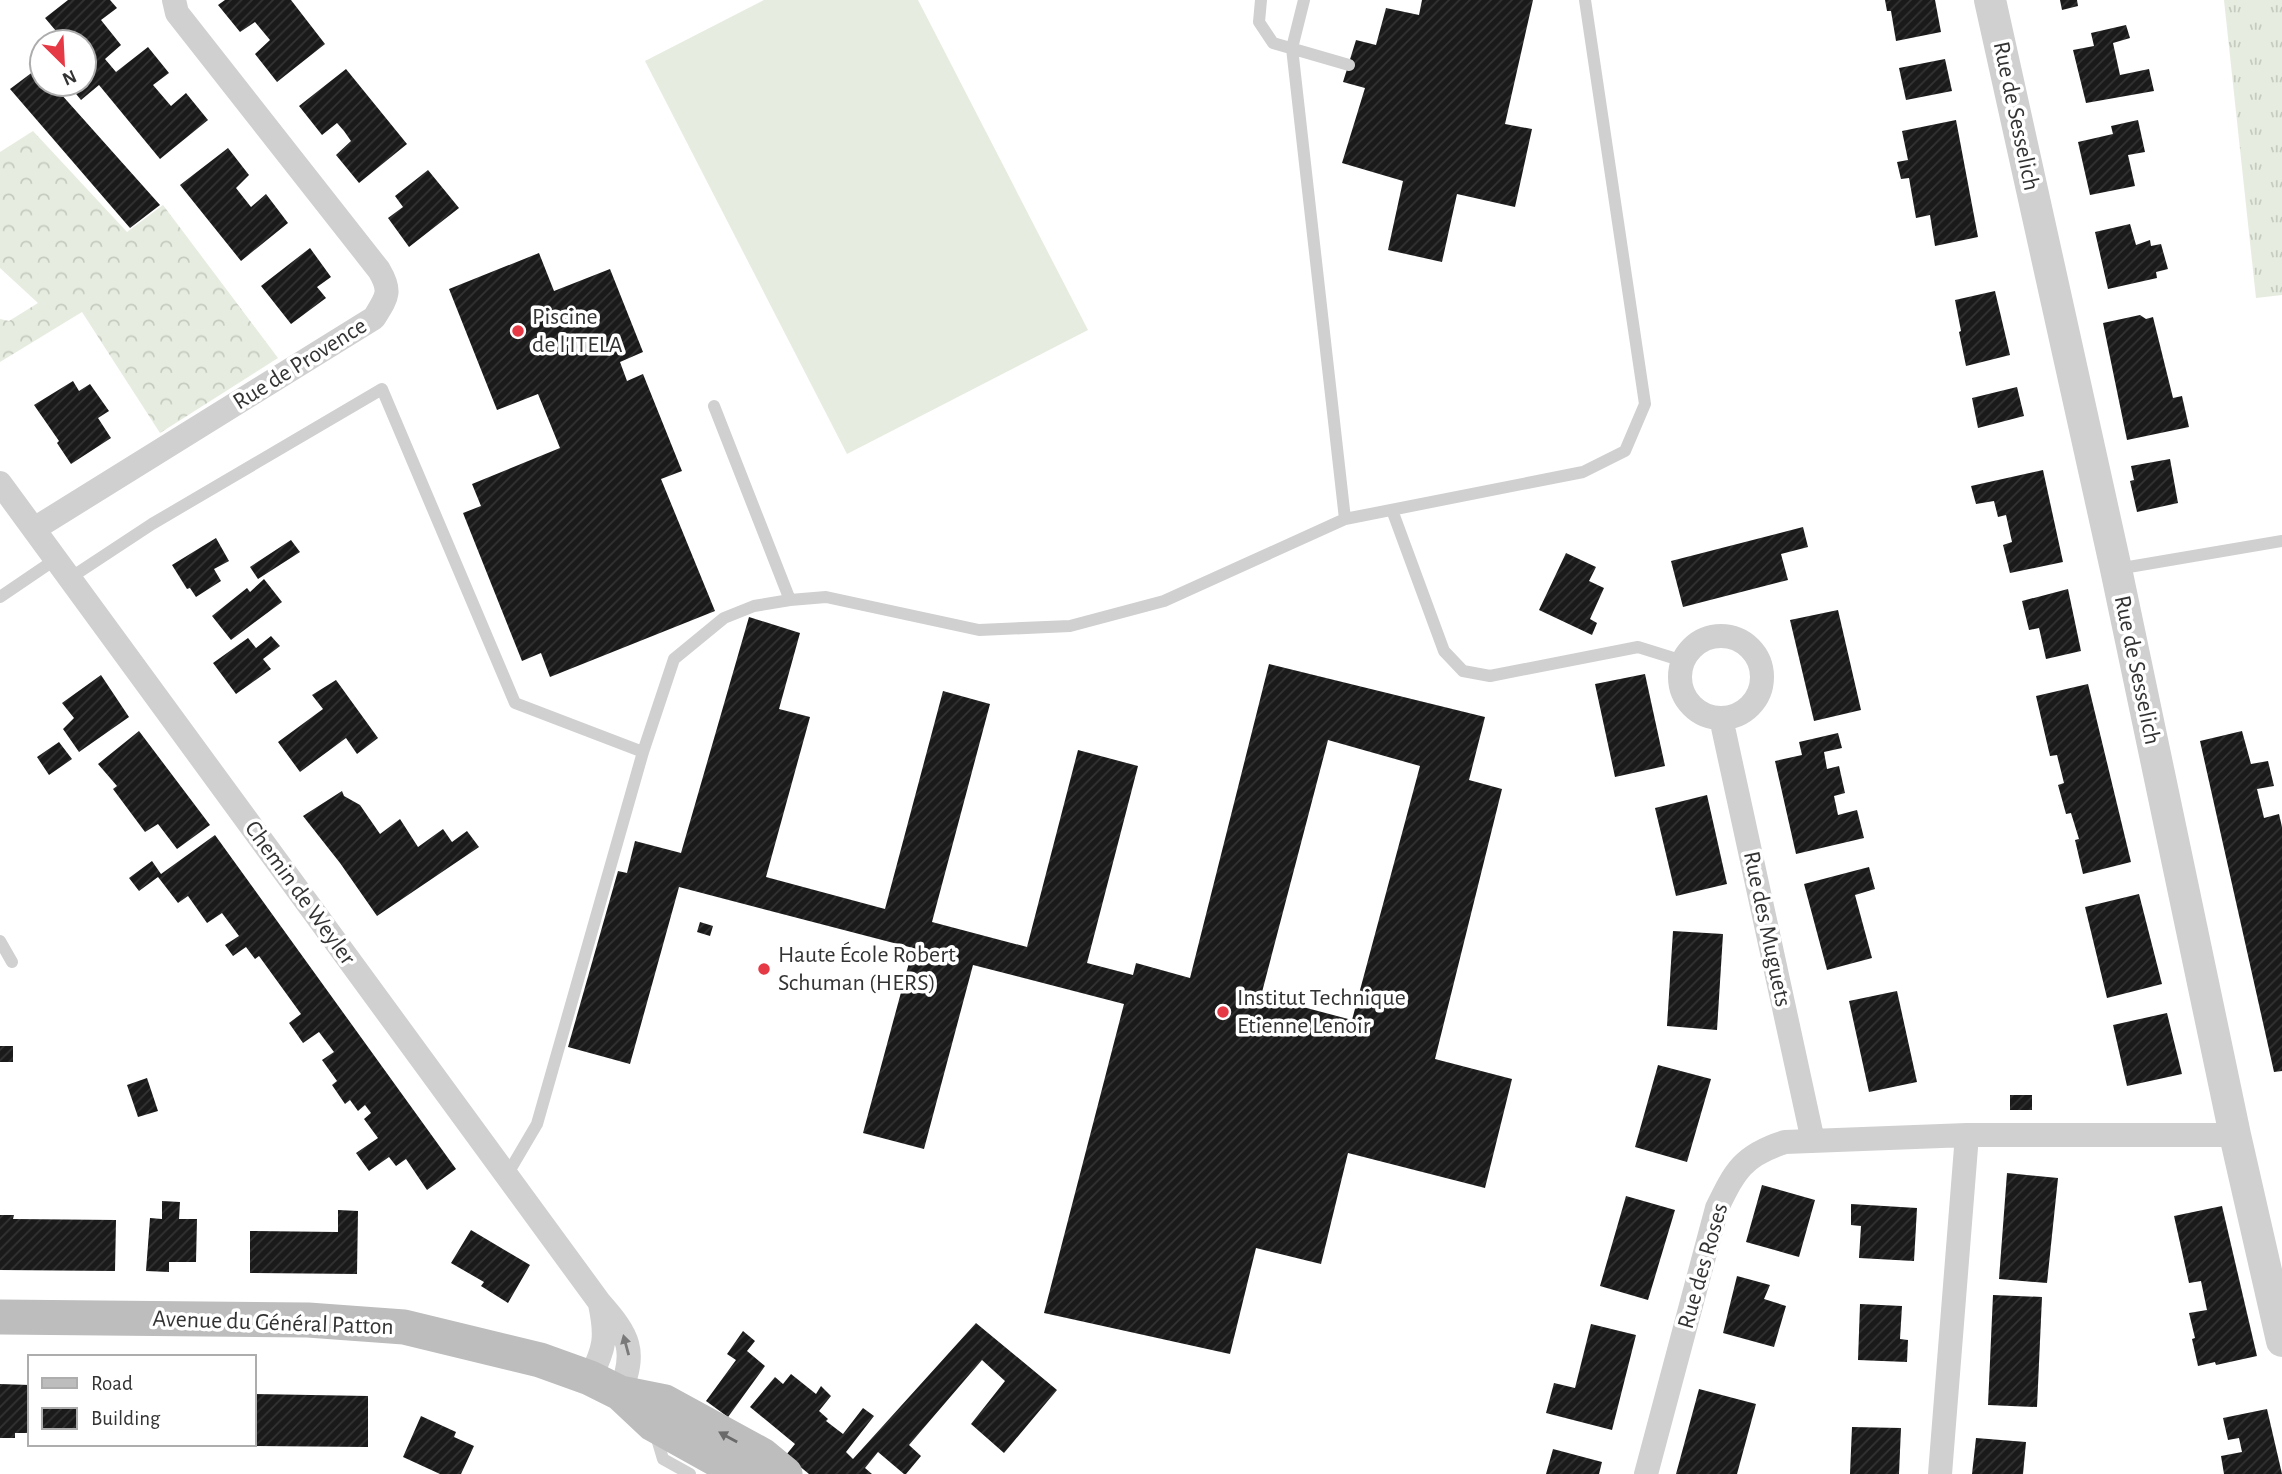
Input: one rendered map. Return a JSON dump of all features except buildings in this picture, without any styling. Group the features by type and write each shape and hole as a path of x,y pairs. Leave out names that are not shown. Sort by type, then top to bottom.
{"main road":[{"name":"Avenue du Général Patton","path":"0,1317 309,1320 404,1326 540,1360 605,1386 665,1402 762,1455 785,1474"},
{"name":"Avenue du Général Patton","path":"605,1386 653,1424 743,1474"}],"street":[{"name":"Rue de Provence","path":"34,529 374,318 387,298 387,284 379,270 177,13 174,0"},
{"name":"Rue de Sesselich","path":"1990,0 2282,1341"},
{"name":"Chemin de Weyler","path":"0,483 600,1303 617,1322 629,1344 629,1370 605,1386 601,1355 605,1329 600,1303"},
{"path":"1714,636 1740,640 1755,654 1762,673 1761,687 1756,699 1735,716 1708,716 1696,710 1686,700 1681,687 1679,674 1683,661 1690,649 1714,636"},
{"name":"Rue des Muguets","path":"1721,718 1812,1141"},
{"path":"1940,1474 1967,1135"},
{"name":"Rue des Roses","path":"1646,1474 1717,1208 1733,1175 1764,1149 1785,1142 1967,1135 2235,1135"}],"lane":[{"path":"1261,0 1259,22 1273,43 1349,65"},
{"path":"1304,0 1292,48 1345,519"},
{"path":"507,1175 537,1124 643,752 674,659 724,618 754,606 826,597 979,630 1070,626 1164,601 1345,519 1583,472 1625,451 1645,404 1585,0"},
{"path":"0,597 152,524 382,390 515,703 643,752"},
{"path":"715,406 790,600"},
{"path":"1392,510 1444,651 1463,671 1490,676 1638,647 1683,661"},
{"path":"2116,569 2282,541"},
{"path":"0,941 12,962"},
{"path":"653,1424 663,1459 690,1474"}],"green space":[{"path":"764,0 918,0 1088,330 847,454 645,61"},
{"path":"2224,0 2282,0 2282,295 2256,298"},
{"path":"33,131 127,232 163,205 278,358 160,433 82,312 0,362 0,319 9,321 38,303 0,268 0,152"}],"place":[{"name":"Piscine de l'ITELA","path":"518,331"},
{"name":"Haute École Robert Schuman (HERS)","path":"764,969"},
{"name":"Institut Technique Etienne Lenoir","path":"1223,1012"}]}
